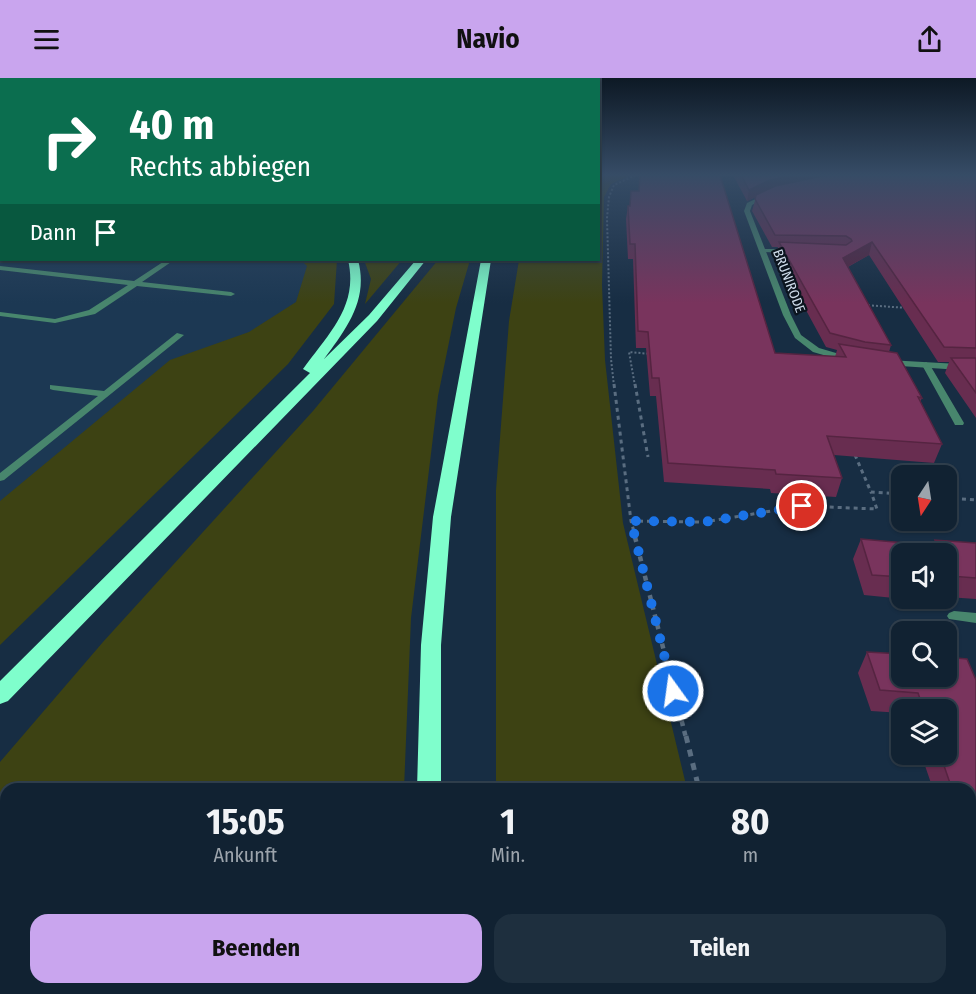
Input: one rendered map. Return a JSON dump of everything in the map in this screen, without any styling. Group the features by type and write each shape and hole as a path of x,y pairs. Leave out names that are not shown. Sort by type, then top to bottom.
{"highway":[{"path":"285,405 352,306 358,286 357,270 353,261"},
{"path":"0,695 373,318 420,261"},
{"path":"429,783 431,645 442,517 486,261"}],"street":[{"name":"BRUNIRODE","path":"750,218 787,315 798,336 816,350 857,362"},
{"path":"763,250 797,251"},
{"path":"0,314 55,321 92,312 168,261"},
{"path":"0,268 231,294"},
{"path":"0,478 180,335"},
{"path":"880,363 976,368"},
{"path":"926,365 960,423"},
{"path":"53,387 105,394"},
{"path":"954,616 976,618"}],"path":[{"path":"607,218 611,359 631,521 697,783"},
{"path":"860,305 915,308"},
{"path":"648,457 629,352 652,354"},
{"path":"631,521 704,522 802,506 877,509 853,451"},
{"path":"871,492 891,493"},
{"path":"957,499 976,500"}],"shaded area":[{"path":"0,261 316,261 314,306 0,599"}],"green space":[{"path":"600,218 604,218 602,285 605,360 623,523 686,783 496,783 496,490 509,321 519,261 600,261"},
{"path":"302,261 337,261 334,304 288,364 0,645 0,501 170,360 249,332 296,302 307,266"},
{"path":"364,261 401,261 365,304 371,279"},
{"path":"437,261 470,261 456,308 438,396 411,618 404,783 0,783 0,762 103,642 313,411"}],"building":[{"path":"629,218 733,218 775,353 846,357 839,344 897,353 922,398 918,397 942,444 827,436 842,478 776,474 775,470 668,463 659,378 652,378 648,332 638,331 635,244 630,244"},
{"path":"765,218 976,218 976,348 944,347 872,242 843,258 891,345 865,342 830,333 779,242 846,245 852,241 851,239 846,236 775,235"},
{"path":"951,358 976,358 976,393"},
{"path":"861,539 905,543 891,543 891,576 872,575"},
{"path":"935,540 976,543 976,578 957,576 957,543 936,543"},
{"path":"867,652 891,653 891,687 957,687 957,658 967,659 976,680 976,783 950,783 944,765 957,765 957,699 920,699 918,693 880,690"}],"route":[{"path":"673,691 631,521 704,522 802,506"}]}
